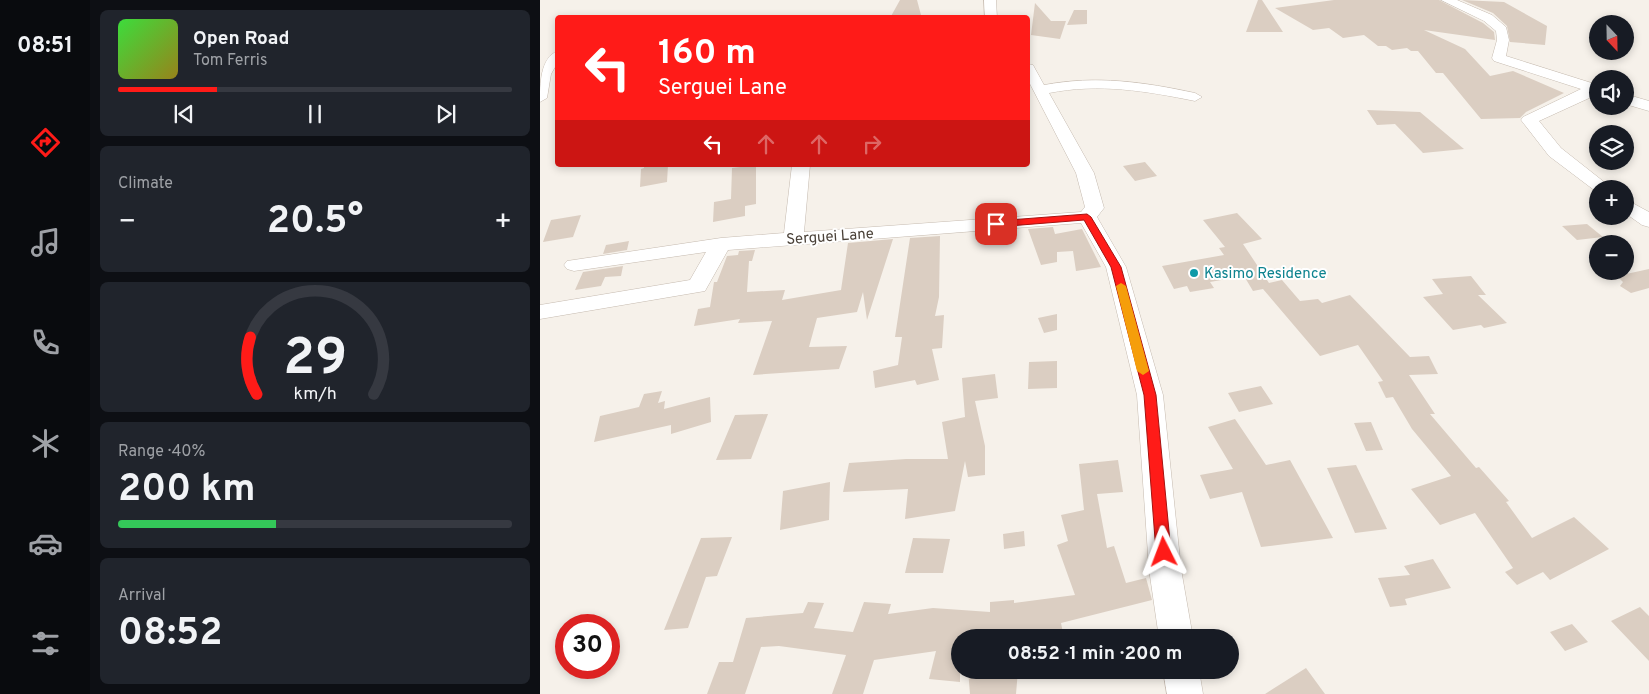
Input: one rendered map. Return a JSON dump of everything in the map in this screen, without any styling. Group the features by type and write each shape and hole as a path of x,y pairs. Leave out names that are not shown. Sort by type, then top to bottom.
{"street":[{"path":"990,0 991,15"},
{"path":"1447,0 1488,18 1502,30 1503,40 1499,58 1589,87"},
{"path":"540,98 551,60"},
{"path":"1030,72 1085,173 1095,208 1087,217 1116,267 1150,395 1165,569 1175,629"},
{"path":"1040,90 1075,84 1114,85 1152,88 1195,97"},
{"path":"1589,92 1529,120 1555,152 1592,180"},
{"path":"540,104 555,102"},
{"path":"1634,102 1649,106"},
{"path":"792,239 801,167"},
{"path":"1634,211 1649,221"},
{"name":"Serguei Lane","path":"574,265 721,244 1087,217"},
{"path":"540,312 697,286 721,244"},
{"path":"1182,679 1185,694"}],"building":[{"path":"900,0 917,0 921,15 892,15"},
{"path":"1258,0 1262,0 1283,32 1246,32"},
{"path":"1334,0 1439,0 1483,23 1494,32 1495,40 1424,30 1465,49 1490,76 1513,71 1564,93 1526,112 1520,118 1481,119 1443,73 1436,73 1418,51 1411,51 1407,48 1392,50 1386,46 1378,46 1364,35 1343,38 1329,28 1313,30 1275,8"},
{"path":"1462,0 1504,2 1547,26 1545,45 1510,42 1507,26 1493,13"},
{"path":"1035,3 1051,21 1066,21 1060,39 1031,35"},
{"path":"1074,10 1087,10 1087,24 1067,25"},
{"path":"1367,110 1420,112 1464,149 1423,153 1395,124 1377,125"},
{"path":"1145,162 1157,176 1135,181 1123,166"},
{"path":"668,167 667,182 640,187 641,169"},
{"path":"756,167 756,204 745,206 745,216 713,222 714,202 731,199 732,168"},
{"path":"1237,213 1262,239 1243,244 1269,283 1282,280 1300,301 1318,299 1322,303 1350,295 1410,357 1429,356 1438,374 1409,375 1435,414 1430,414 1476,468 1479,467 1509,501 1506,502 1532,538 1574,517 1609,549 1550,580 1543,572 1517,585 1505,572 1513,568 1475,513 1440,525 1411,489 1451,476 1412,429 1393,397 1386,398 1378,382 1383,381 1358,345 1320,356 1263,289 1253,291 1244,276 1210,282 1214,288 1190,292 1187,286 1174,289 1162,266 1224,255 1219,248 1225,247 1203,220"},
{"path":"581,215 573,237 543,242 551,220"},
{"path":"1587,224 1601,235 1589,235 1589,239 1577,240 1562,226"},
{"path":"1053,227 1055,234 1082,229 1101,267 1076,271 1073,251 1057,252 1057,262 1041,265 1028,229"},
{"path":"940,236 939,297 935,316 944,315 942,348 932,349 939,380 917,385 915,380 875,388 873,371 898,365 902,337 895,337 910,238"},
{"path":"893,239 867,320 863,292 857,312 817,318 809,347 847,346 839,369 753,375 772,321 738,323 740,319 694,326 698,309 710,307 714,282 717,282 727,256 738,255 739,251 755,250 752,261 749,261 747,292 785,290 782,300 841,290 848,243"},
{"path":"629,241 627,250 603,254 606,245"},
{"path":"623,266 621,276 605,277 601,286 575,290 583,272"},
{"path":"1649,269 1649,288 1631,293 1620,286 1623,282 1621,280 1634,280 1634,272"},
{"path":"1471,276 1486,295 1478,295 1507,323 1484,328 1481,325 1453,330 1423,297 1443,294 1432,279"},
{"path":"1057,314 1057,330 1044,333 1038,318"},
{"path":"1057,361 1057,388 1028,389 1029,362"},
{"path":"995,374 998,398 975,401 985,446 985,475 968,477 965,461 955,511 905,519 908,489 843,492 849,463 906,459 948,459 942,422 965,417 962,378"},
{"path":"1261,386 1273,404 1239,412 1228,393"},
{"path":"662,391 658,403 665,401 664,409 710,397 711,422 671,434 671,425 594,442 600,416 639,407 644,394"},
{"path":"768,414 751,459 716,460 735,415"},
{"path":"1235,419 1266,465 1290,460 1333,538 1261,547 1242,492 1210,499 1200,475 1233,469 1208,427"},
{"path":"1371,422 1383,450 1366,451 1354,423"},
{"path":"1118,460 1123,492 1097,494 1107,548 1114,546 1126,583 1146,578 1152,600 1061,623 1062,629 951,629 951,679 960,679 960,682 929,679 936,651 874,660 863,694 832,694 846,655 779,646 761,647 745,694 707,694 719,662 733,662 746,618 803,613 808,602 824,603 814,628 853,632 864,602 891,604 888,614 933,608 990,612 990,602 1014,600 1014,603 1075,595 1057,545 1068,541 1061,515 1084,510 1079,464"},
{"path":"1356,465 1387,529 1355,533 1327,468"},
{"path":"830,482 829,520 780,530 783,491"},
{"path":"1024,531 1025,546 1004,549 1003,534"},
{"path":"732,537 717,576 706,577 688,628 664,630 701,538"},
{"path":"913,538 950,539 943,573 905,573"},
{"path":"1433,559 1451,588 1405,599 1407,605 1390,607 1378,578 1410,575 1404,566"},
{"path":"1640,607 1649,616 1649,661 1611,621"},
{"path":"1572,624 1588,642 1565,651 1550,632"},
{"path":"1306,668 1325,694 1265,694"},
{"path":"969,679 1017,679 1016,694 970,694"}],"slow traffic":[{"path":"1121,286 1143,371"}],"place":[{"name":"Kasimo Residence","path":"1194,273"}],"route":[{"path":"996,224 1087,217 1116,267 1150,395 1164,552"}]}
